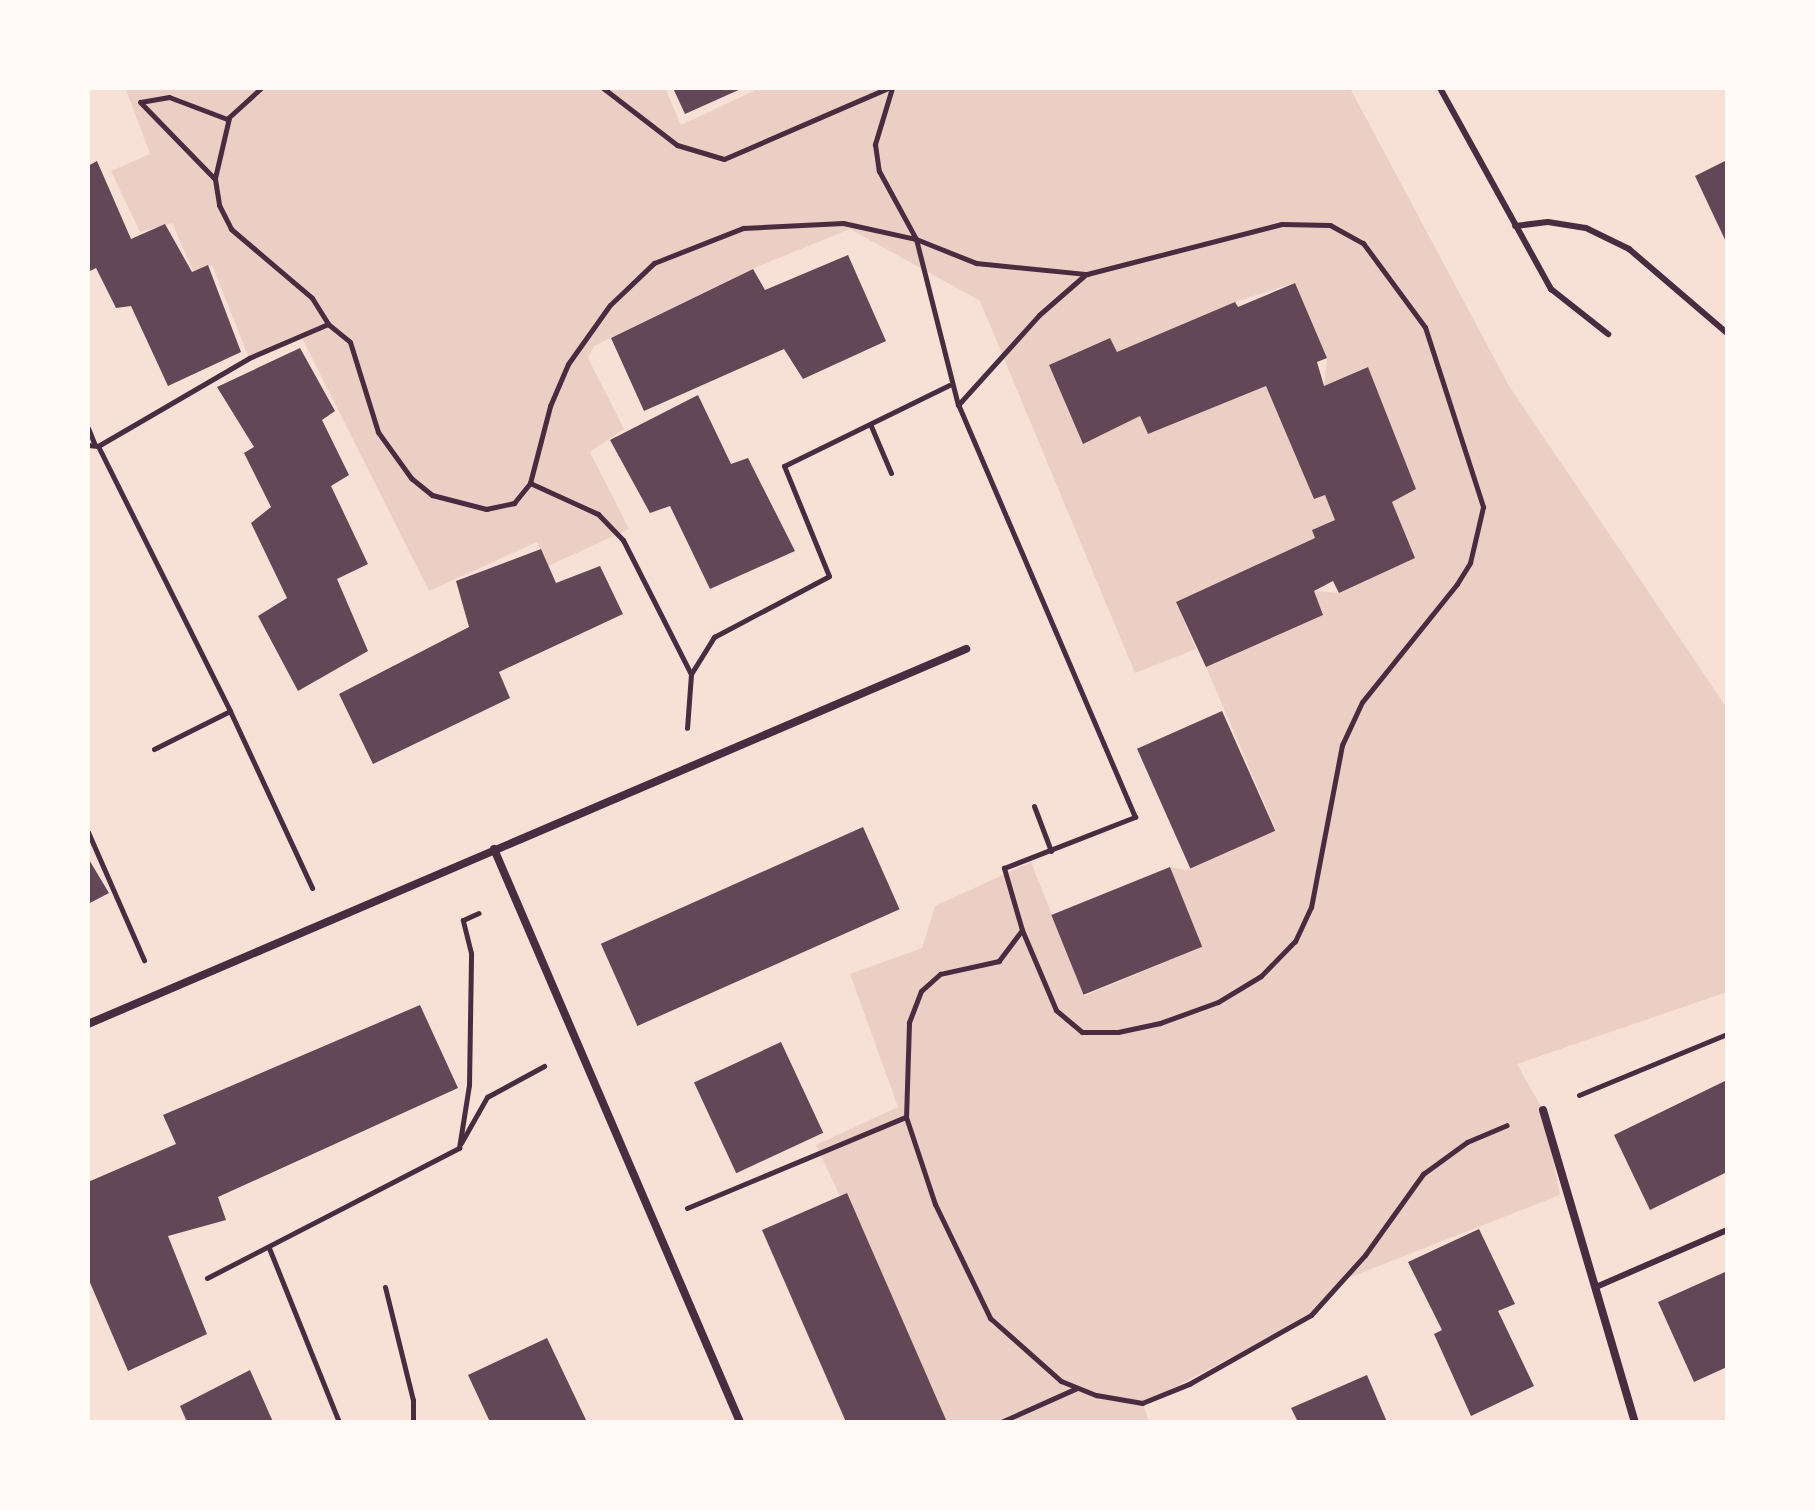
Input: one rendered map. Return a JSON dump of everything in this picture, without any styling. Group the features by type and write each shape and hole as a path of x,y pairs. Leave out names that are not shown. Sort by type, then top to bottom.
{"street":[{"path":"88,1024 966,649"},
{"path":"494,849 657,1221 740,1422"},
{"path":"1543,1110 1635,1422"}],"lane":[{"path":"1440,88 1551,289 1608,334"},
{"path":"1515,226 1548,222 1586,228 1629,249 1727,333"},
{"path":"1596,1287 1727,1230"}],"path":[{"path":"261,88 229,117 215,179 219,205 231,229 312,298 328,324 350,342 378,432 411,478 432,495 486,509 514,503 530,483 550,406 568,364 610,305 654,263 743,228 843,223 916,239 976,263 1087,274 1282,224 1330,225 1363,243 1425,327 1483,507 1470,563 1457,584 1362,702 1337,768 1311,907 1295,941 1261,976 1218,1002 1160,1023 1118,1032 1082,1032 1056,1010 1022,930 1004,868 1135,817 949,385 916,239 879,171 875,144 890,88"},
{"path":"603,88 677,145 724,159 890,88"},
{"path":"215,179 140,102 169,97 229,117"},
{"path":"958,405 1039,315 1087,274"},
{"path":"94,446 249,358 328,324"},
{"path":"684,769 691,674 714,637 829,576 784,466 871,426 949,385"},
{"path":"871,426 891,473"},
{"path":"88,428 94,446 230,711 327,923"},
{"path":"530,483 598,514 623,540 691,674"},
{"path":"154,749 230,711"},
{"path":"1034,806 1051,851"},
{"path":"88,832 163,992"},
{"path":"459,1148 469,1085 471,968 463,920 514,895"},
{"path":"1022,930 999,961 940,974 921,991 909,1023 906,1117 935,1204 990,1318 1061,1381 1077,1388 1142,1403 1189,1384 1311,1315 1365,1255 1423,1174 1467,1142 1727,1034"},
{"path":"207,1278 459,1148 487,1097 538,1069"},
{"path":"657,1221 906,1117"},
{"path":"269,1248 339,1422"},
{"path":"385,1287 413,1400 413,1422"},
{"path":"1001,1422 1077,1388"}],"shaded area":[{"path":"665,88 681,125 760,88 1350,88 1509,386 1727,708 1727,992 1517,1064 1543,1110 1560,1195 1343,1280 1311,1315 1143,1404 1149,1422 946,1422 816,1145 898,1107 850,974 922,948 935,906 1031,862 1084,996 1202,947 1170,867 1186,870 1276,830 1206,667 1322,615 1314,591 1339,593 1414,558 1392,502 1415,489 1367,367 1324,386 1327,358 1294,283 1235,302 1117,352 1110,338 1049,365 1083,444 1140,416 1148,434 1266,386 1314,499 1325,495 1335,520 1315,538 1176,602 1196,649 1135,673 980,301 850,229 754,268 594,346 588,358 624,429 590,452 629,529 548,566 537,542 429,591 302,338 249,358 212,265 193,271 172,223 140,232 111,171 150,154 126,90"}],"building":[{"path":"673,88 743,88 685,114"},
{"path":"1727,160 1727,244 1695,176"},
{"path":"97,161 131,239 165,224 192,272 208,265 241,352 168,386 131,306 116,308 96,268 88,272 88,166"},
{"path":"848,255 886,341 803,379 784,349 644,411 611,338 753,269 765,290"},
{"path":"1295,283 1327,358 1317,362 1324,386 1368,367 1416,489 1392,502 1415,558 1339,593 1333,581 1314,591 1323,615 1206,667 1176,602 1315,538 1312,530 1335,520 1325,495 1314,499 1266,386 1148,434 1140,416 1083,444 1049,365 1110,338 1117,352 1235,302 1238,307"},
{"path":"300,348 335,411 322,420 349,475 331,486 368,564 337,579 368,651 298,691 258,616 287,598 251,523 271,507 244,453 254,447 217,387"},
{"path":"698,395 731,464 748,458 795,551 710,589 670,506 650,513 610,440"},
{"path":"541,549 556,583 600,566 623,614 499,672 510,698 373,764 339,694 469,627 456,581"},
{"path":"1222,711 1275,831 1190,869 1137,749"},
{"path":"863,827 900,909 637,1026 601,944"},
{"path":"88,858 109,893 88,904"},
{"path":"1170,867 1202,947 1084,995 1051,915"},
{"path":"420,1005 458,1088 218,1197 226,1220 168,1236 207,1334 128,1371 88,1278 88,1182 176,1144 163,1115"},
{"path":"781,1042 823,1133 736,1173 694,1083"},
{"path":"1727,1080 1727,1172 1650,1210 1614,1135"},
{"path":"847,1193 947,1422 846,1422 762,1230"},
{"path":"1479,1229 1515,1304 1498,1311 1534,1386 1471,1416 1434,1334 1442,1330 1408,1262"},
{"path":"1725,1272 1727,1367 1694,1382 1658,1302"},
{"path":"547,1338 587,1422 490,1422 468,1375"},
{"path":"250,1370 273,1422 187,1422 180,1406"},
{"path":"1367,1375 1387,1422 1298,1422 1291,1408"}]}
